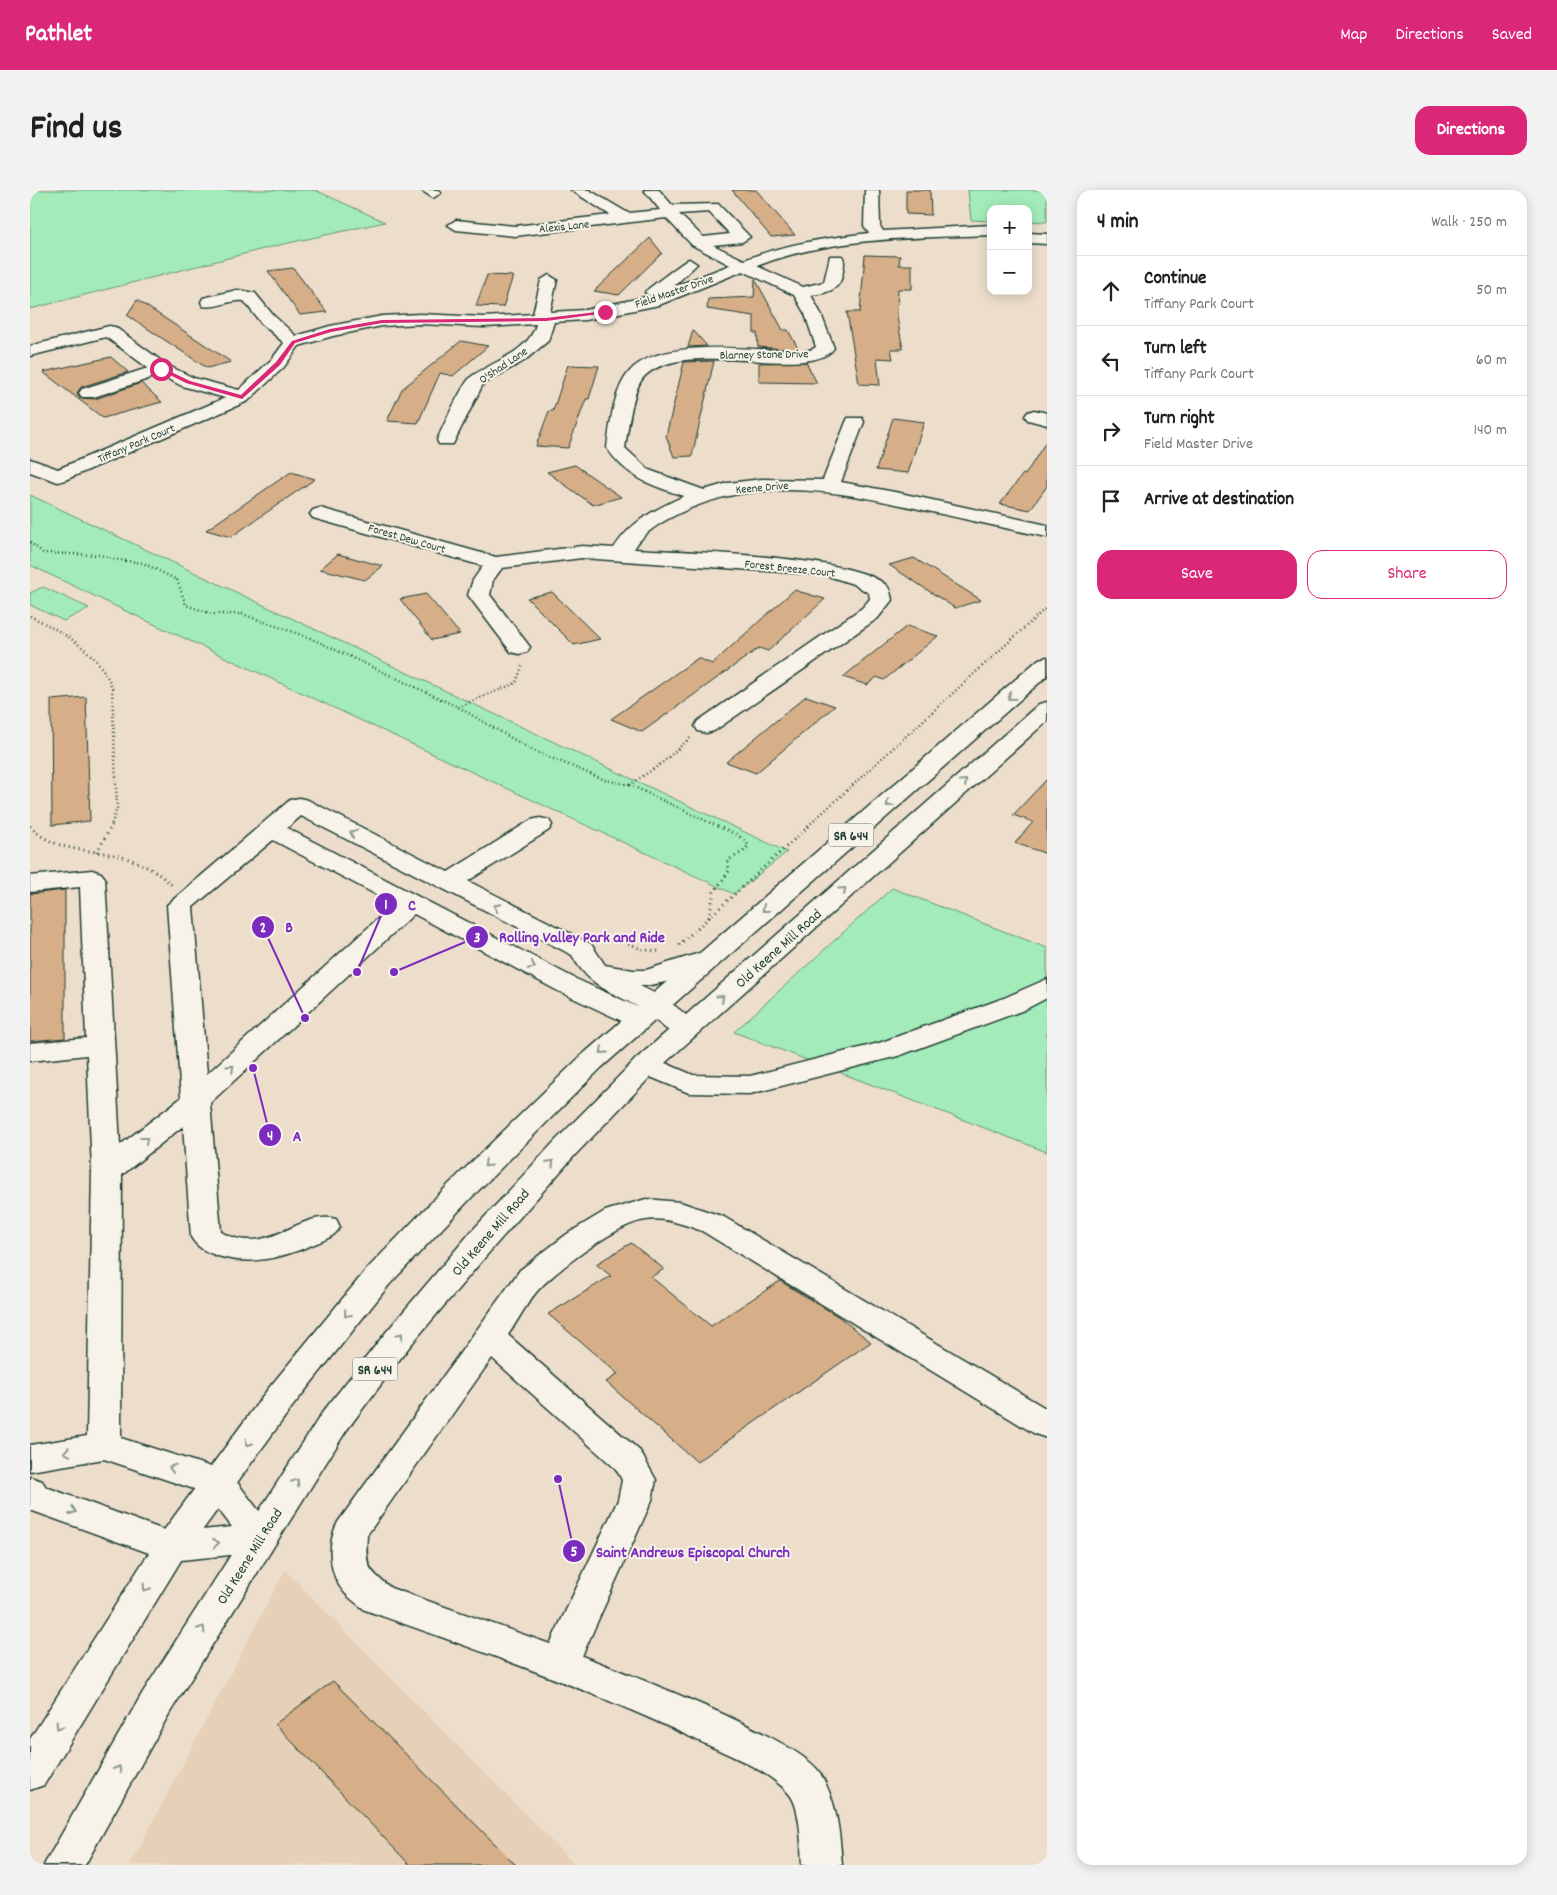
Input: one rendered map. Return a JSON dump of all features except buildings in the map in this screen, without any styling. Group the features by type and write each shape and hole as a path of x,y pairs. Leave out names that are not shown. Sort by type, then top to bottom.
{"street":[{"path":"578,190 627,219"},
{"path":"651,190 682,227 698,242 722,256 801,292 830,286 834,282 836,259"},
{"path":"872,190 872,226 878,235"},
{"name":"Alexis Lane","path":"456,225 515,231 627,219 670,211 713,207 742,237 698,242"},
{"name":"Field Master Drive","path":"294,342 330,331 382,321 543,319 605,312 653,301 745,265 796,249 878,235 987,230"},
{"path":"1032,230 1047,230"},
{"name":"Field Master Drive","path":"963,232 987,235"},
{"path":"1032,238 1047,239"},
{"path":"653,301 643,297 665,286 689,264"},
{"name":"O'Shad Lane","path":"446,440 476,381 518,357 542,337 549,280"},
{"name":"Blarney Stone Drive","path":"700,495 640,473 624,462 616,448 620,422 636,375 651,362 678,355 768,356 817,354 825,348 813,314 801,292"},
{"path":"209,302 237,295 249,297 267,319 294,342"},
{"path":"30,351 109,331 161,369 188,382 242,397"},
{"name":"Tiffany Park Court","path":"30,465 58,476 242,397 278,364 294,342"},
{"path":"88,392 161,369"},
{"path":"830,486 855,422"},
{"name":"Keene Drive","path":"621,554 631,536 637,530 674,507 700,495 762,485 830,486 870,491 1047,531"},
{"name":"Forest Dew Court","path":"320,514 494,563"},
{"path":"519,647 479,596 483,580 494,563 582,552 621,554"},
{"name":"Forest Breeze Court","path":"621,554 825,569 848,574 880,590 881,600 870,613 706,726"},
{"name":"SR 644","path":"30,1773 172,1547 280,1398 378,1276 467,1184 591,1062 984,721 1047,664"},
{"name":"Old Keene Mill Road","path":"64,1865 156,1703 260,1538 334,1422 398,1339 506,1212 646,1065 1047,709"},
{"path":"325,1227 284,1245 248,1253 218,1246 206,1236 180,905 299,805 582,950 590,966 647,1012"},
{"path":"449,882 540,825"},
{"path":"271,829 567,984 647,1012 685,1030"},
{"path":"30,884 92,878 107,1171 104,1446"},
{"path":"107,1171 196,1100 411,903"},
{"path":"590,966 612,975 646,979 682,969 709,958"},
{"path":"646,1065 689,1084 750,1085 888,1050 1014,1004 1047,987"},
{"path":"30,1052 102,1045"},
{"path":"822,1865 819,1816 804,1782 769,1756 560,1663 378,1599 356,1581 348,1556 350,1532 531,1278 585,1237 616,1218 646,1209 680,1212 713,1224 1047,1425"},
{"path":"488,1336 628,1460 639,1480 636,1500 560,1663"},
{"path":"30,1458 104,1446 218,1483 260,1538"},
{"path":"30,1491 34,1497 172,1547 260,1538"}],"path":[{"path":"30,542 43,553 101,555 112,559 143,563 177,580 186,605 212,614 242,614 310,638 458,708 532,750 605,780 630,785 685,813 738,835 749,845 743,852 728,860 730,865 725,880 714,890 708,918"},
{"path":"675,947 1047,608"},
{"path":"30,616 58,629 80,645 108,674 112,687 118,808 115,820 97,852"},
{"path":"458,708 516,683 525,658 519,647"},
{"path":"630,785 662,763 706,726"},
{"path":"30,826 34,832 57,846 120,856 162,874 174,886 180,905"},
{"path":"614,937 643,950 663,950"}],"shaded area":[{"path":"285,1570 575,1865 130,1865"}],"green space":[{"path":"30,190 315,190 385,222 275,246 30,309"},
{"path":"968,190 1047,190 1047,222 1032,221 1032,205 987,205 987,221 971,220"},
{"path":"30,495 787,852 734,894 115,606 30,565"},
{"path":"43,587 89,608 64,621 30,605 30,593"},
{"path":"892,888 1047,948 1047,1152 734,1032"}],"place":[{"name":"C","path":"357,972"},
{"name":"Rolling Valley Park and Ride","path":"394,972"},
{"name":"B","path":"305,1018"},
{"name":"A","path":"253,1068"},
{"name":"Saint Andrews Episcopal Church","path":"558,1479"}],"route":[{"path":"161,369 188,382 242,397 278,364 294,342 355,325 382,321 484,322 546,319 605,312"}]}
